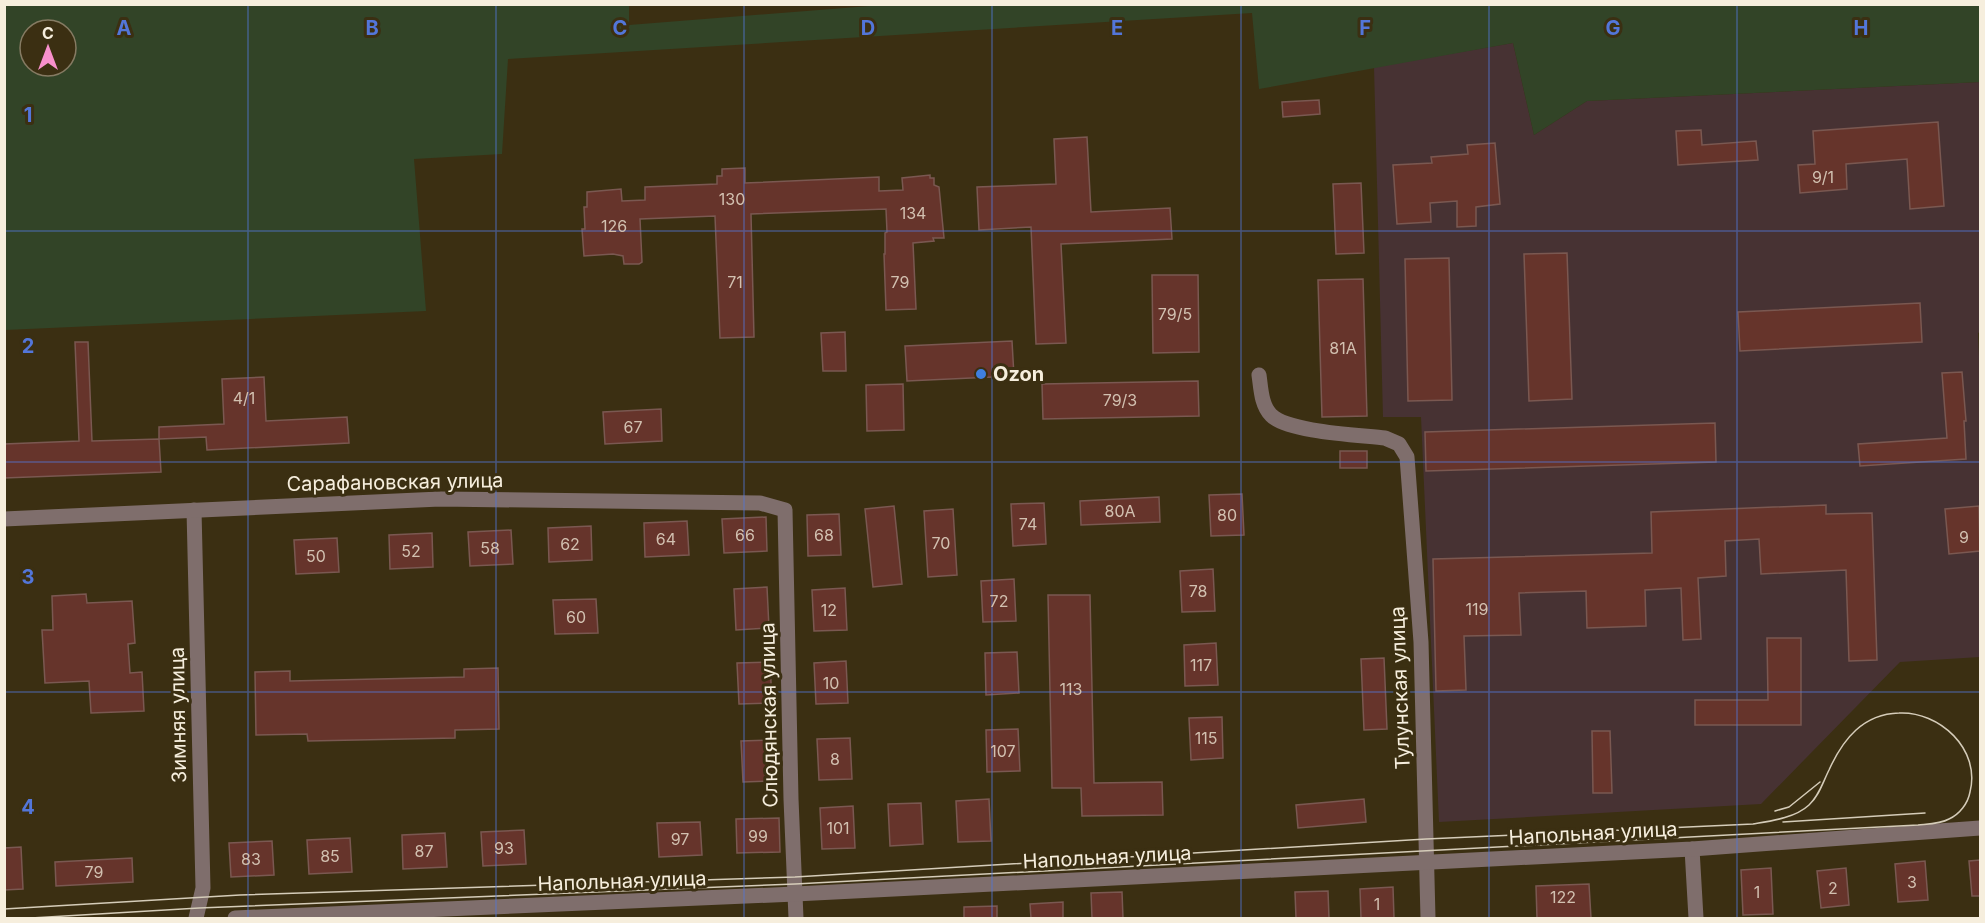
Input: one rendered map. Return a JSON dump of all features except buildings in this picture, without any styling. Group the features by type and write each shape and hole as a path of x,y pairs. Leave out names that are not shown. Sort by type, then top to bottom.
{"street":[{"name":"Тулунская улица","path":"1259,375 1264,402 1271,415 1288,425 1385,438 1399,444 1407,457 1421,642 1428,918"},
{"name":"Сарафановская улица","path":"4,519 440,500 760,503 785,510"},
{"name":"Зимняя улица","path":"194,510 203,888 196,918"},
{"name":"Слюдянская улица","path":"785,510 790,799 796,918"},
{"name":"Напольная улица","path":"235,918 795,894 1692,849 1980,828"},
{"path":"1692,849 1695,918"}],"shaded area":[{"path":"1513,43 1534,135 1587,101 1980,82 1980,332 1978,333 1980,657 1900,662 1761,804 1439,822 1421,417 1383,417 1374,67"}],"green space":[{"path":"629,4 629,25 895,4 1980,5 1980,82 1587,101 1534,135 1513,43 1259,89 1252,13 508,59 502,154 414,159 426,311 5,330 5,5"}],"tram line":[{"path":"4,909 240,895 795,877 1426,839 1753,824 1783,818 1809,805 1816,797 1841,748 1856,730 1875,718 1899,713 1929,718 1954,736 1969,761 1972,776 1970,792 1963,808 1949,819 1933,824 795,884 199,908 31,918"},
{"path":"1775,811 1789,807 1820,782"},
{"path":"1783,822 1925,813"}],"place":[{"name":"Ozon","path":"981,374"}]}
